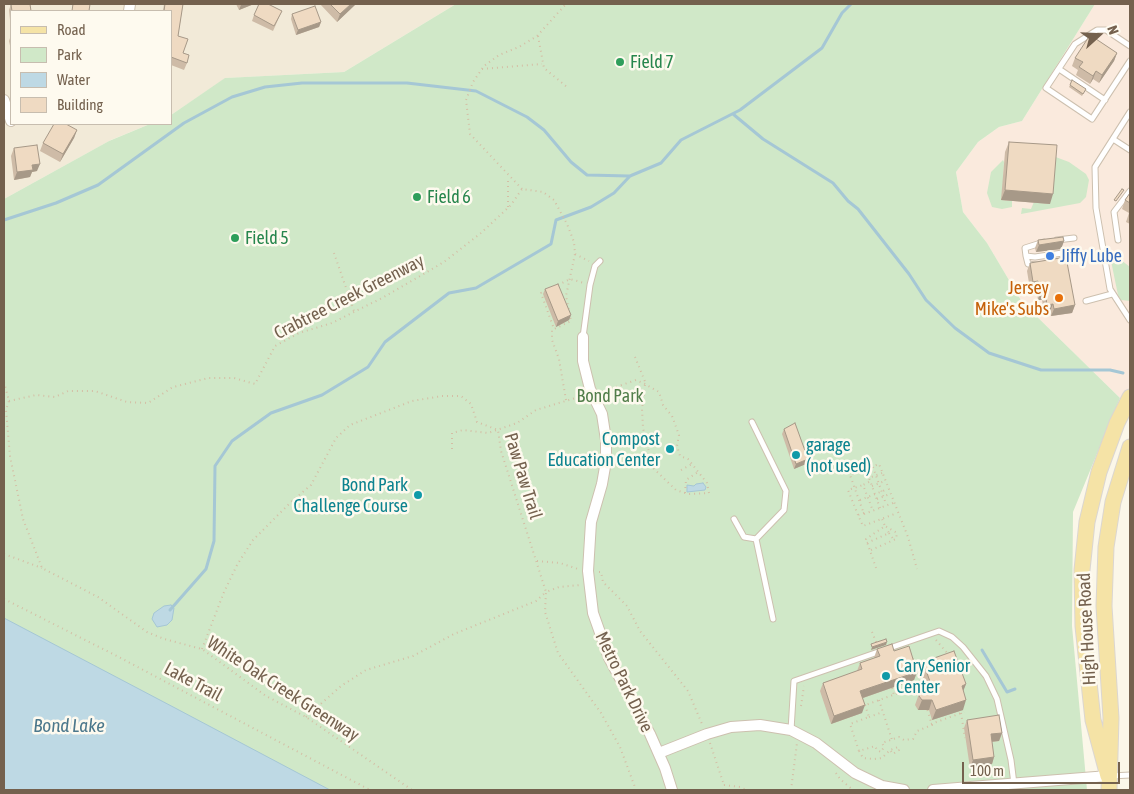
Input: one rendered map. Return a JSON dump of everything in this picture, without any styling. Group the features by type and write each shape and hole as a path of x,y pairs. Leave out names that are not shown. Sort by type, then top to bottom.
{"main road":[{"name":"High House Road","path":"1108,783 1093,720 1083,626 1082,570 1087,522 1099,472 1117,423 1130,398"},
{"name":"High House Road","path":"1108,783 1111,718 1104,606 1106,547 1113,502 1130,447"}],"street":[{"path":"4,100 10,118"},
{"name":"Metro Park Drive","path":"583,337 583,361 602,414 606,440 606,461 591,522 583,570 599,635 621,682 660,754 672,790"},
{"path":"660,754 707,734 731,727 760,725 791,730 816,743 855,773 882,786 904,790"},
{"path":"933,790 1014,784 1108,783"}],"lane":[{"path":"1130,46 1106,30 1097,30 1082,38 1046,88 1092,118 1130,61"},
{"path":"1059,69 1105,100"},
{"path":"1130,112 1096,167 1096,208 1112,294 1130,320"},
{"path":"1113,138 1130,150"},
{"path":"1118,240 1114,212 1130,191"},
{"path":"1044,264 1032,266 1028,264 1025,248 1033,244 1074,238"},
{"path":"1026,256 1035,257 1076,251"},
{"path":"1053,262 1077,258"},
{"path":"583,337 594,266 600,261"},
{"path":"1086,301 1112,294"},
{"path":"752,422 786,491 784,510 756,539"},
{"path":"734,519 744,538 756,539"},
{"path":"756,539 772,619"},
{"path":"791,730 794,681 939,631 952,637 963,647 986,676 997,699 1011,760 1014,784"},
{"path":"1108,783 1130,775"}],"path":[{"path":"554,329 572,321 566,296 575,254 574,242 567,224 554,200 543,192 522,190 508,177 470,134 466,118 468,95 473,82 482,69 499,55 519,47 538,36 566,4"},
{"path":"538,36 544,68 567,87"},
{"path":"482,69 543,64"},
{"path":"508,177 508,208"},
{"name":"Crabtree Creek Greenway","path":"9,401 36,395 55,397 68,391 95,391 126,402 148,403 173,387 208,378 234,378 255,384 275,346 299,333 332,323 384,297 444,262 481,233 508,208 522,190"},
{"path":"334,253 354,311"},
{"path":"575,254 584,257 594,266"},
{"path":"558,286 570,280 590,285"},
{"path":"549,289 541,293 554,329 552,330 552,340 559,359 566,400"},
{"path":"561,293 572,317"},
{"path":"452,449 452,433 463,430 488,433 516,423 536,410 636,380 646,384 659,392 663,405 672,416 679,435 677,446 680,456 688,459 707,483 710,490 709,493 686,493 668,484 653,468 643,428 642,409 646,384 635,357"},
{"path":"4,382 9,401 6,410 10,456 23,519 42,568"},
{"name":"Paw Paw Trail","path":"202,649 224,592 253,540 311,485 336,438 350,425 412,401 442,396 461,396 471,404 477,422 498,430 500,451 546,592 545,612 558,652 591,696 606,722 620,747 636,790"},
{"path":"681,470 692,464"},
{"path":"864,513 850,474 879,464 908,537 916,569"},
{"path":"873,467 886,505"},
{"path":"866,469 880,508"},
{"path":"686,493 686,480 698,472"},
{"path":"869,478 882,473"},
{"path":"872,486 885,481"},
{"path":"870,482 848,490 863,526 897,513"},
{"path":"863,484 873,511"},
{"path":"860,501 888,489"},
{"path":"876,499 890,494"},
{"path":"858,515 893,503"},
{"path":"882,519 885,526 884,544"},
{"path":"876,568 866,539 885,526"},
{"path":"870,551 897,537 897,533 885,526"},
{"path":"879,530 894,540"},
{"path":"867,543 885,535"},
{"path":"885,535 889,542"},
{"path":"875,540 878,547"},
{"name":"White Oak Creek Greenway","path":"4,554 42,568 98,597 147,632 164,639 202,649 266,696 306,717 412,790"},
{"path":"537,561 601,572 603,582 627,606 640,631 688,691 707,734 724,784 723,790"},
{"path":"306,717 341,686 366,670 413,656 454,634 536,601 546,592 559,587 580,585 583,570"},
{"name":"Lake Trail","path":"4,599 115,654 370,790"},
{"path":"872,632 877,644"},
{"path":"934,638 952,659"},
{"path":"910,648 926,695"},
{"path":"904,650 914,649"},
{"path":"801,712 802,689 805,685"},
{"path":"892,688 894,695"},
{"path":"860,707 910,689 911,694 924,689"},
{"path":"878,700 892,740"},
{"path":"926,702 932,724"},
{"path":"865,705 869,717"},
{"path":"882,712 850,724 859,752 863,758 882,758 890,750"},
{"path":"859,752 900,737 904,740 913,740 916,731 963,712 966,738"},
{"path":"790,790 797,740"},
{"path":"875,746 881,752 884,747 882,743"},
{"path":"724,784 746,790"}],"shaded area":[{"path":"4,4 456,4 344,72 226,78 172,114 172,10 10,10 10,125 148,125 111,140 4,199"},
{"path":"1095,4 1130,4 1130,397 1120,398 1022,302 987,243 963,212 956,172 978,142 999,127 1022,121"}],"green space":[{"name":"Bond Park","path":"456,4 1095,4 1022,121 999,127 978,142 956,172 963,212 987,243 1022,302 1120,398 1073,512 1072,626 1087,790 4,790 4,199 109,141 148,125 172,125 172,114 225,78 344,72"},
{"path":"1053,156 1069,162 1086,174 1089,180 1086,197 1080,203 1021,214 1022,208 1031,209"},
{"path":"1003,160 1002,200 1012,201 1012,207 1002,209 992,207 987,193 991,172"},
{"path":"1112,253 1130,267 1130,301 1121,300 1118,295 1110,256"}],"water":[{"path":"703,483 706,487 705,490 687,492 687,485 694,486"},
{"path":"171,605 174,608 172,620 167,625 157,627 152,619 154,613 164,606"},
{"name":"Bond Lake","path":"4,618 177,709 330,790 4,790"}],"building":[{"path":"30,4 31,10 12,10 11,5"},
{"path":"73,4 90,4 89,10 72,10"},
{"path":"165,4 183,4 178,36 188,39 183,53 189,55 187,63 172,57 172,10 164,10"},
{"path":"259,4 268,4 282,11 274,26 254,15"},
{"path":"330,4 351,4 340,14"},
{"path":"315,6 321,22 298,30 292,14"},
{"path":"1090,35 1117,53 1102,75 1096,71 1093,76 1079,67 1083,62 1075,58"},
{"path":"1072,80 1086,89 1083,94 1070,85"},
{"path":"53,125 68,125 77,130 63,154 43,143"},
{"path":"1009,142 1057,145 1053,194 1005,190"},
{"path":"37,145 40,164 32,165 33,170 17,172 14,148"},
{"path":"1122,189 1124,190 1116,201 1114,200"},
{"path":"1130,193 1130,203 1125,200"},
{"path":"1063,237 1064,241 1039,245 1038,240"},
{"path":"1066,257 1075,305 1054,309 1053,304 1047,305 1045,292 1040,293 1038,281 1033,282 1030,263"},
{"path":"558,284 571,315 558,321 545,289"},
{"name":"garage (not used)","path":"795,423 808,459 796,464 784,429"},
{"path":"886,639 887,642 872,647 871,644"},
{"path":"892,644 894,651 909,646 917,672 860,691 865,705 834,716 823,683 862,669 860,663 880,656 877,649"},
{"path":"954,651 966,684 962,686 966,700 936,710 932,700 922,700 919,696 920,691 932,687 923,662"},
{"path":"999,715 1002,733 991,734 994,757 973,760 967,720"}],"waterway":[{"path":"170,610 206,569 214,541 215,466 232,441 271,413 322,395 368,367 385,342 449,293 476,288 551,244 556,220 591,207 614,193 630,176 661,163 681,140 740,110 822,48 842,13 851,4"},
{"path":"4,220 56,203 98,185 184,123 232,97 265,87 302,83 407,83 476,91 527,117 544,130 571,162 587,175 629,176"},
{"path":"733,114 763,139 833,183 848,201 858,209 909,274 926,300 955,328 989,353 1041,370 1110,370 1123,373"},
{"path":"982,650 1007,692 1015,689"}],"place":[{"name":"Field 7","path":"620,62"},
{"name":"Field 6","path":"417,197"},
{"name":"Field 5","path":"235,238"},
{"name":"Jiffy Lube","path":"1050,256"},
{"name":"Jersey Mike's Subs","path":"1059,298"},
{"name":"Compost Education Center","path":"670,449"},
{"name":"garage (not used)","path":"796,455"},
{"name":"Bond Park Challenge Course","path":"418,495"},
{"name":"Cary Senior Center","path":"886,676"}]}
